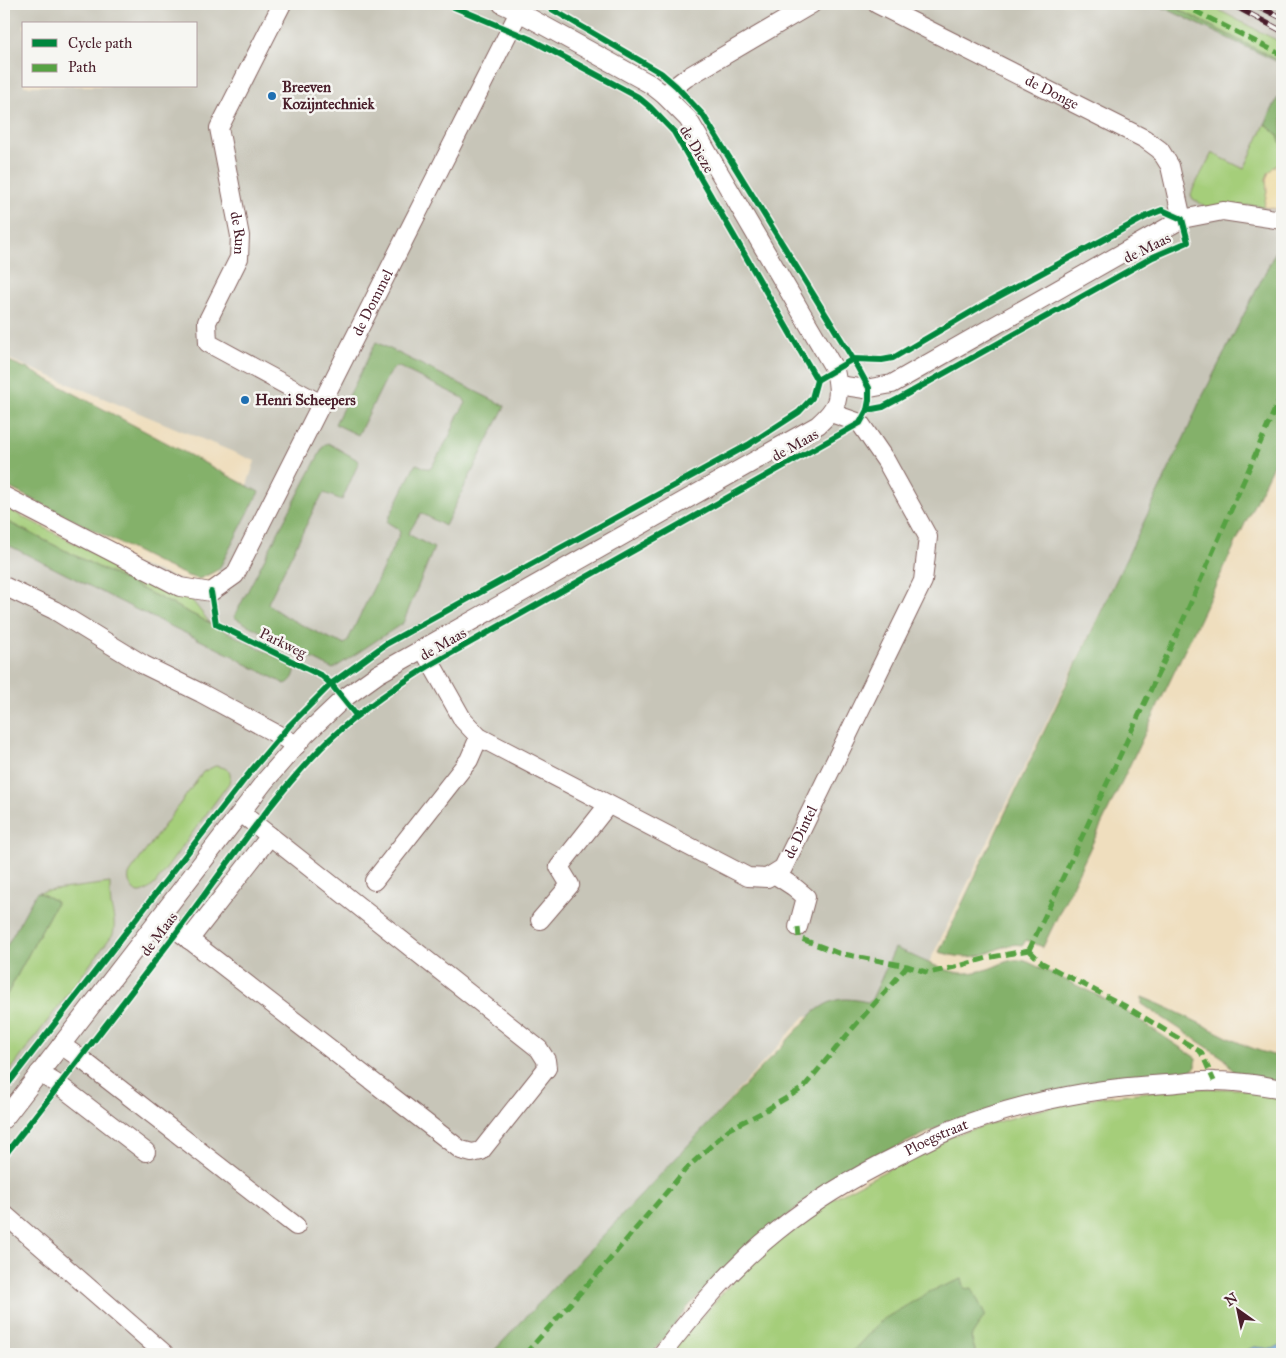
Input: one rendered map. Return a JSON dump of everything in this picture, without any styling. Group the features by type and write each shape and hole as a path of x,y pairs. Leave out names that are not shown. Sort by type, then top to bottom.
{"street":[{"name":"de Run","path":"282,4 219,128 240,243 239,258 207,322 208,343 322,404"},
{"name":"de Dieze","path":"502,4 521,8 650,84 688,119 835,370 838,384"},
{"path":"664,95 686,78 812,4"},
{"name":"de Donge","path":"877,4 1145,139 1160,150 1170,166 1182,219"},
{"name":"de Dommel","path":"4,496 180,587 211,592 235,575 521,8"},
{"name":"de Maas","path":"4,1119 271,775 305,735 343,699 378,674 818,425 831,413 838,398 838,384 865,389 892,384 1182,219 1223,211 1282,220"},
{"name":"de Dintel","path":"423,648 463,720 478,737 748,877 767,878 774,874 783,868 924,581 928,537 886,461 860,423 831,413"},
{"path":"4,586 54,610 144,665 209,697 297,745"},
{"path":"374,881 469,760 478,737"},
{"path":"540,920 570,885 559,867 608,805"},
{"path":"160,918 461,1150 472,1153 481,1150 547,1068 546,1060 540,1049 241,813"},
{"path":"189,940 270,836"},
{"path":"774,874 806,897 798,928"},
{"path":"61,1045 296,1226"},
{"path":"39,1073 59,1085 146,1152"},
{"name":"Ploegstraat","path":"662,1354 695,1311 741,1262 777,1231 831,1192 878,1165 952,1129 1024,1106 1075,1094 1132,1086 1214,1081 1245,1083 1282,1089"},
{"path":"4,1214 165,1354"}],"shaded area":[{"path":"4,4 1282,4 1282,239 924,973 865,1011 805,1016 511,1343 504,1354 4,1354 4,519 212,590 255,461 4,357"}],"green space":[{"path":"1156,4 1168,4 1282,62 1282,64"},
{"path":"1168,4 1207,4 1282,43 1282,62"},
{"path":"1282,89 1282,144 1278,135 1265,124"},
{"path":"1265,124 1278,135 1282,144 1282,162 1269,172 1266,179 1267,191 1264,207 1253,205 1208,208 1193,199 1191,195 1193,189 1212,153 1244,169"},
{"path":"1282,239 1282,446 1043,947 1026,940 1023,945 1007,946 970,957 939,952 1199,403"},
{"path":"376,342 505,406 445,526 421,513 408,534 434,548 403,623 333,669 234,617 324,445 328,443 359,462 342,500 324,493 315,507 268,603 303,626 344,644 347,642 400,533 398,529 387,522 415,465 431,468 466,403 463,398 399,367 395,367 388,375 358,435 335,424"},
{"path":"4,359 30,370 259,492 219,569 199,579 188,576 4,485"},
{"path":"4,507 160,587 191,599 210,623 4,520"},
{"path":"4,520 295,667 293,677 285,684 233,656 4,543"},
{"path":"215,766 228,770 230,775 229,783 155,884 147,891 135,892 129,881 130,872 203,772"},
{"path":"110,883 114,923 113,934 4,1079 4,1000 56,903 54,900 38,892"},
{"path":"38,892 54,900 56,903 4,1000 4,951"},
{"path":"895,948 949,971 958,972 968,973 988,969 1012,960 1028,962 1099,996 1130,1014 1196,1058 1196,1067 1180,1075 948,1123 875,1157 819,1190 735,1258 688,1307 652,1354 491,1354 813,1013 833,1001 851,999 871,1001"},
{"path":"1142,997 1245,1045 1282,1057 1282,1083 1234,1072 1225,1059 1142,1004"},
{"path":"1181,1088 1239,1089 1282,1096 1282,1344 1273,1349 1254,1347 1238,1354 976,1354 971,1337 962,1279 882,1320 850,1354 668,1354 746,1267 826,1202 954,1135 1077,1100"},
{"path":"962,1279 965,1289 972,1288 985,1315 971,1337 976,1354 850,1354 882,1320 931,1291"}],"sand":[{"path":"1282,162 1282,210 1264,207 1267,191 1266,179 1269,172"}],"water":[{"path":"1282,1344 1282,1354 1238,1354 1254,1347 1273,1349"}],"railway":[{"path":"1231,4 1282,31"},
{"path":"1254,4 1282,18"}],"marked path":[{"path":"1181,4 1282,55"},
{"path":"1029,950 1181,625 1282,393"},
{"path":"798,927 799,938 838,953 907,966 929,973 987,958 1029,950"},
{"path":"1029,950 1042,963 1125,1006 1201,1052 1214,1081"},
{"path":"525,1354 606,1264 686,1169 729,1129 761,1113 803,1088 907,966"}],"cycle path":[{"path":"447,4 530,39 638,97 650,107 674,132 817,380"},
{"path":"543,4 661,73 703,115 853,359 869,388 867,410"},
{"path":"4,1089 251,771 290,725 331,684 386,644 748,445 799,412 812,398 817,380 853,359 882,360 893,358 990,301 1147,216 1162,210 1182,219 1188,242 1153,257 883,407 867,410 860,423 432,664 388,692 360,713 321,748 282,792 156,960 4,1156"},
{"name":"Parkweg","path":"211,592 216,624 322,676 331,684 356,715"}],"place":[{"name":"Breeven Kozijntechniek","path":"272,96"},
{"name":"Henri Scheepers","path":"245,400"}]}
